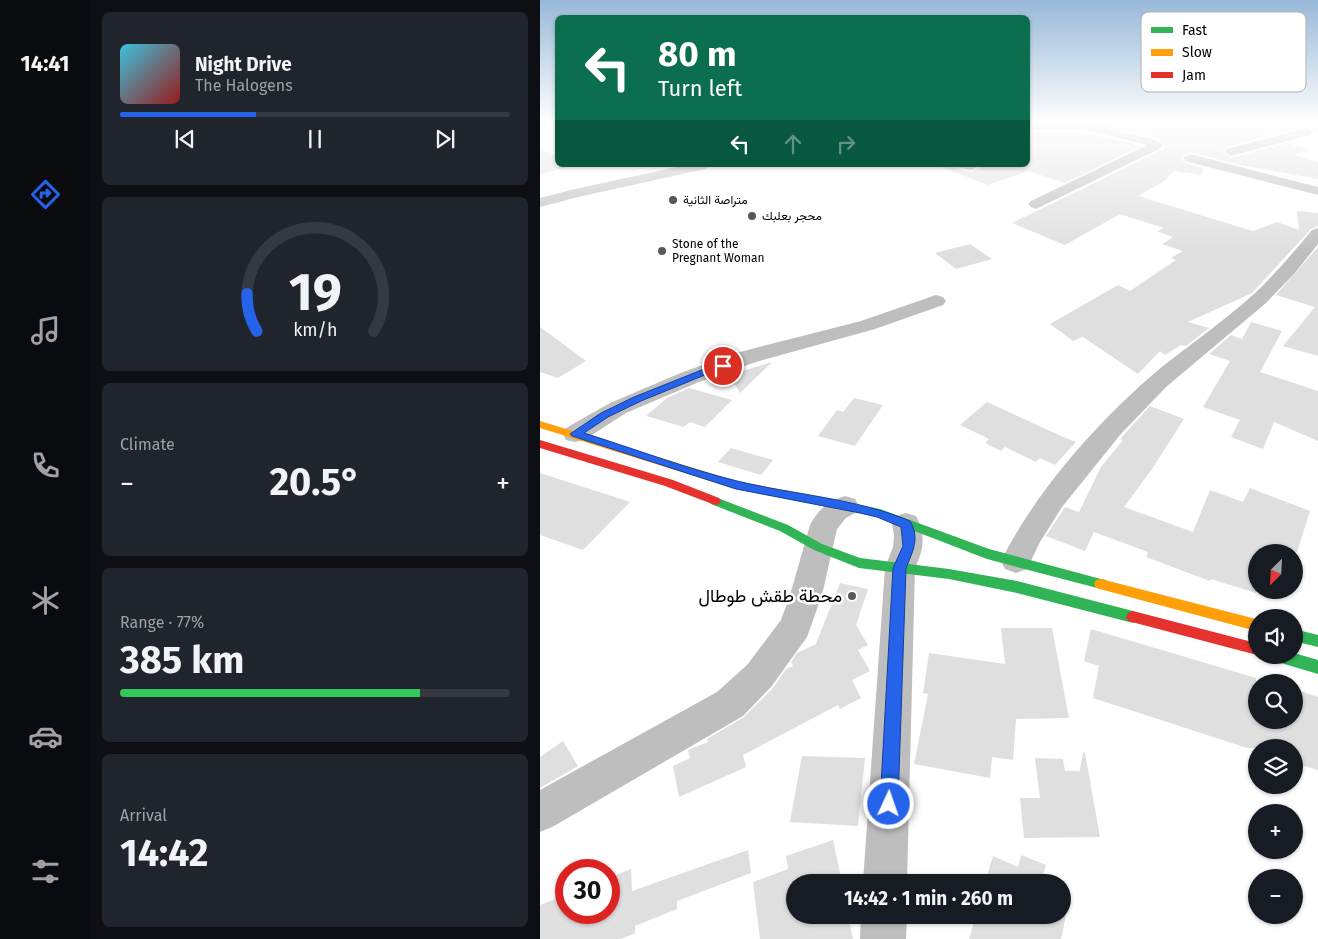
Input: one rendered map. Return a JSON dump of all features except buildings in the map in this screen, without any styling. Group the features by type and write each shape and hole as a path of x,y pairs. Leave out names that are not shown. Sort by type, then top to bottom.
{"main road":[{"path":"540,424 736,485 880,513 964,546 1248,623"},
{"path":"540,444 669,483 784,528 818,548 859,563 949,574 1026,590 1248,647"},
{"path":"1303,638 1318,642"},
{"path":"1303,663 1318,667"}],"street":[{"path":"540,202 696,167"},
{"path":"1036,204 1113,167"},
{"path":"1224,167 1318,191"},
{"path":"1016,561 1027,538 1052,500 1111,429 1164,377 1259,299 1316,239"},
{"path":"576,434 618,408 691,377 748,357 868,325 936,301"},
{"path":"540,812 730,704 759,676 795,627 806,595 820,535 828,519 845,506"},
{"path":"885,874 900,568 909,546 909,531 906,524"},
{"path":"883,939 884,924"}],"traffic: fast":[{"path":"800,497 880,513 987,554 1101,584"},
{"path":"715,501 784,528 818,547 859,563 949,574 1017,587 1133,617"},
{"path":"1303,637 1318,641"},
{"path":"1303,663 1318,667"}],"traffic: slow":[{"path":"540,424 736,485 800,497"},
{"path":"1101,584 1248,623"}],"traffic: jam":[{"path":"540,444 669,483 715,501"},
{"path":"1133,617 1248,647"}],"place":[{"name":"متراصة الثانية","path":"673,200"},
{"name":"محجر بعلبك","path":"752,216"},
{"name":"Stone of the Pregnant Woman","path":"662,251"},
{"name":"محطة طقش طوطال","path":"852,596"}],"route":[{"path":"723,366 637,399 604,415 576,434 736,485 880,513 906,524 909,531 909,546 900,568 889,804"}]}
